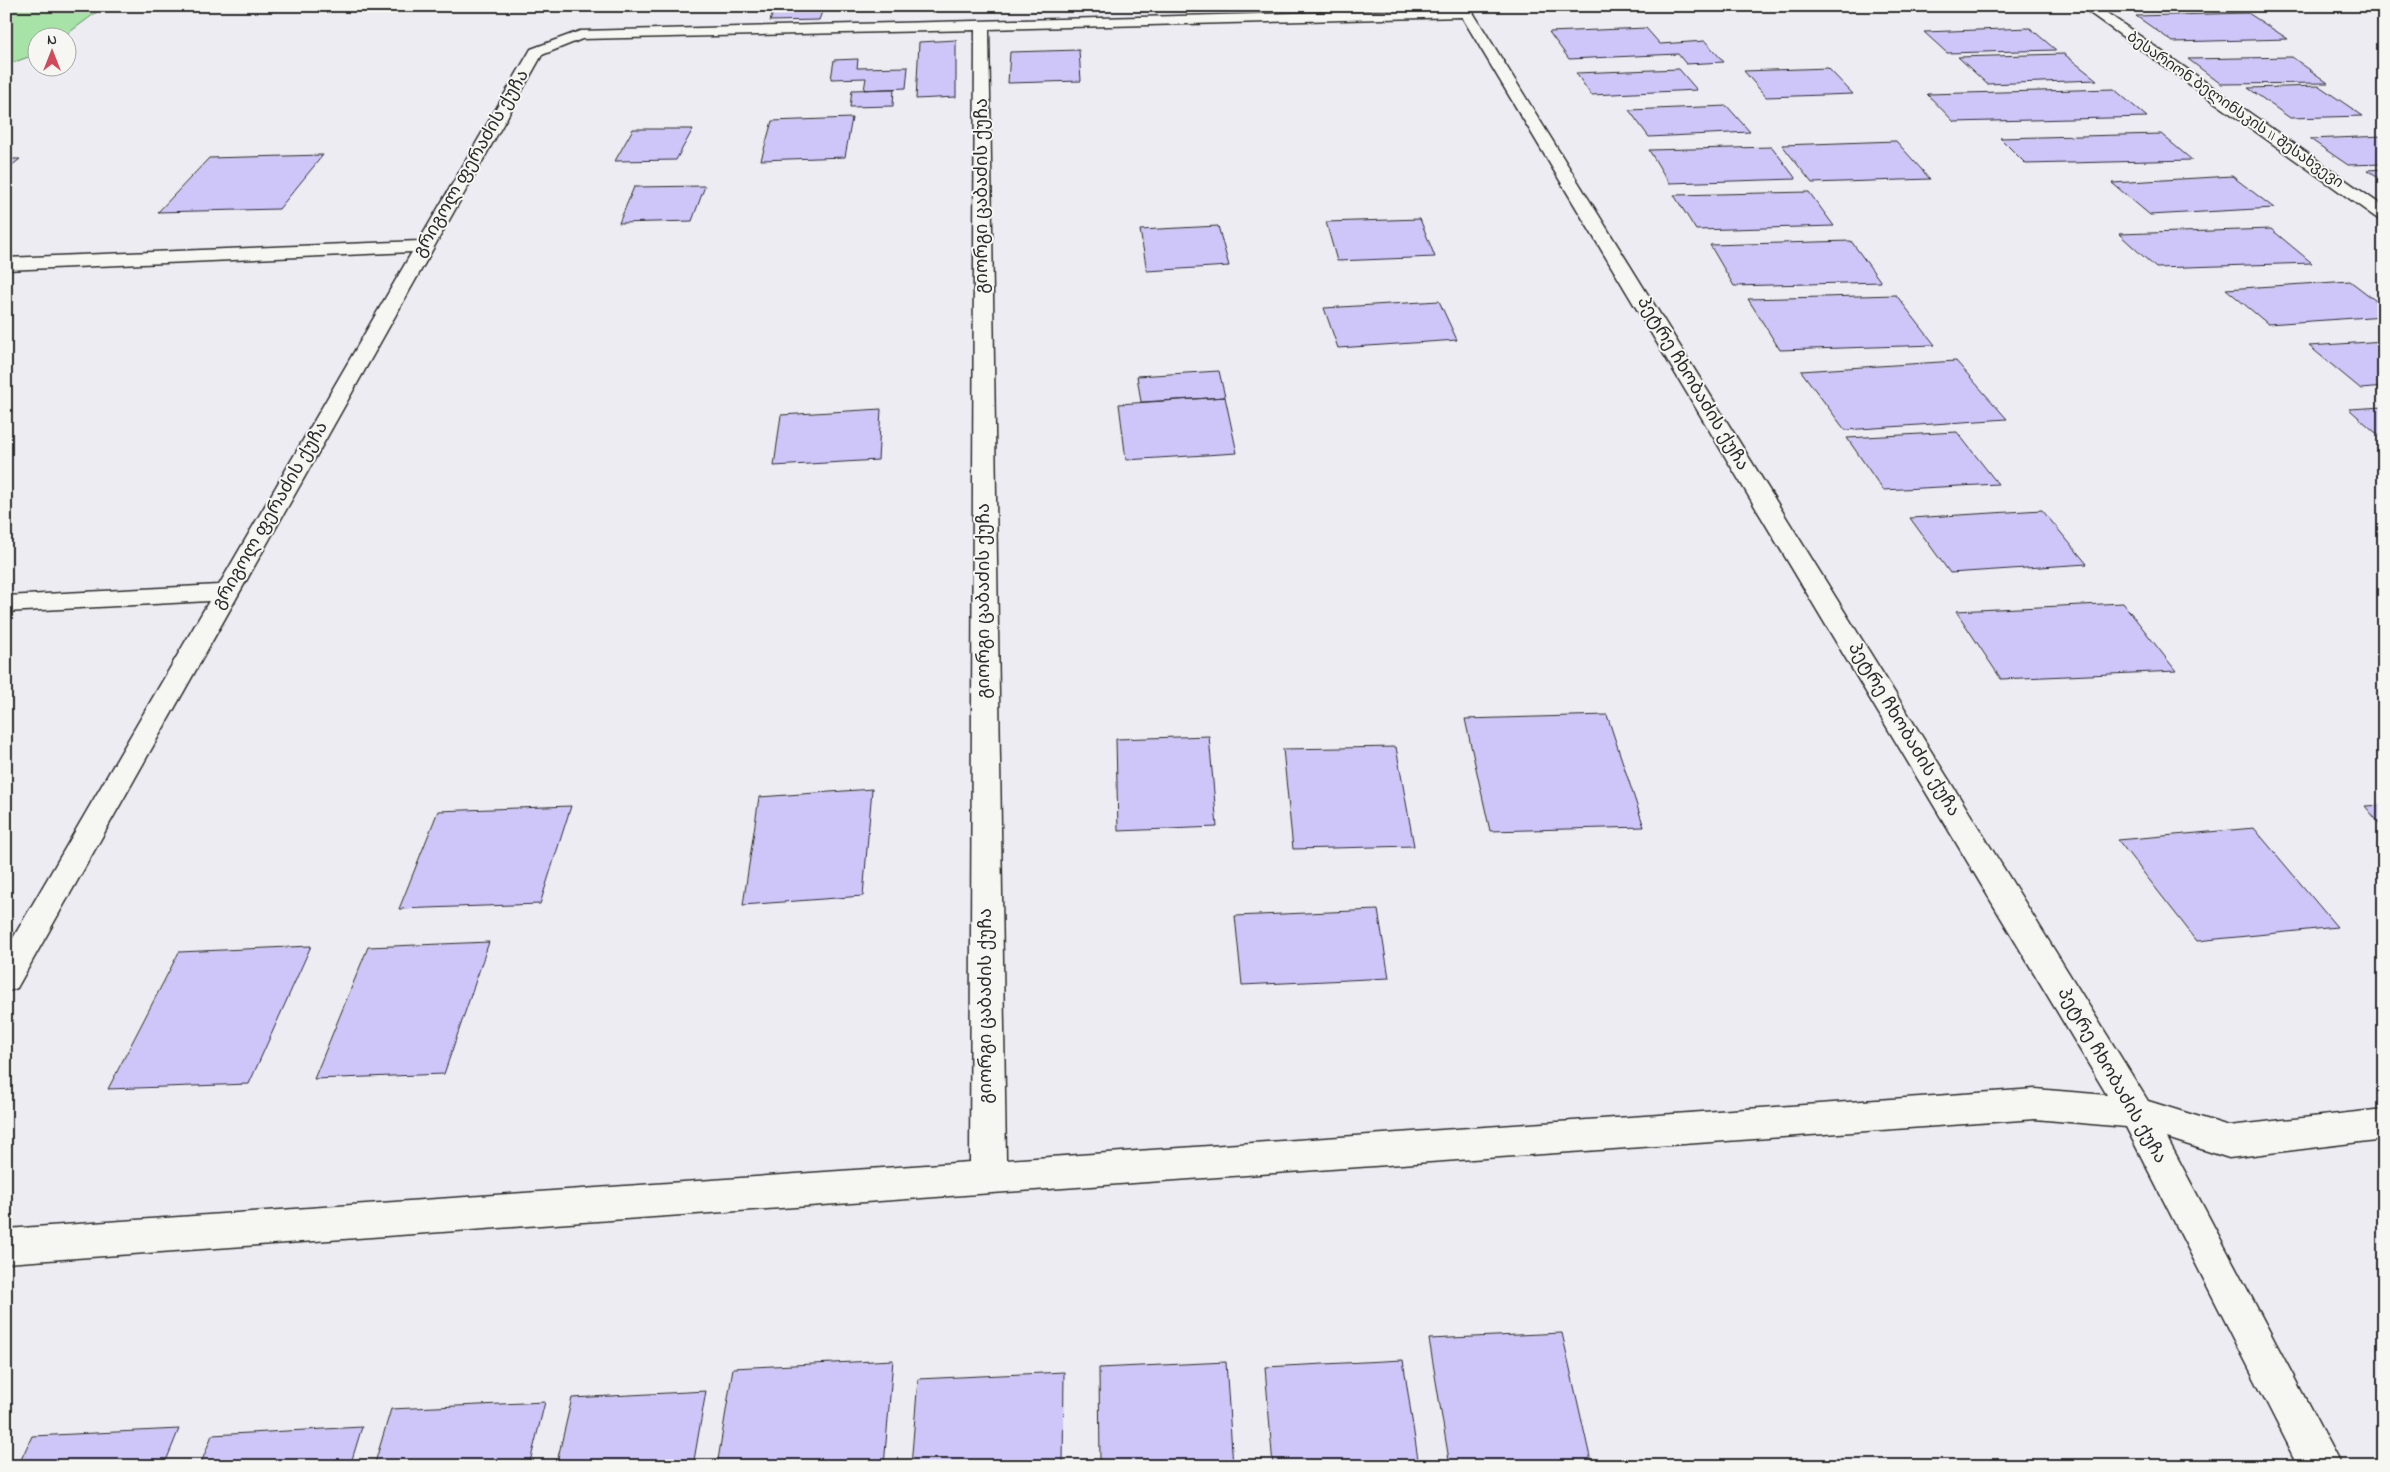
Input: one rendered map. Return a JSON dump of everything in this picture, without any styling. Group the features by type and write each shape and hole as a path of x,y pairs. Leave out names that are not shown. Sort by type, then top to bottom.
{"street":[{"name":"ბესარიონ ბელინსკის II შესახვევი","path":"2087,6 2384,215"},
{"path":"982,25 1464,10"},
{"name":"პეტრე ჩხობაძის ქუჩა","path":"1464,10 2136,1113 2320,1466"},
{"name":"გრიგოლ ფერაძის ქუჩა","path":"6,979 536,52 580,35 982,25"},
{"name":"გიორგი ცაბაძის ქუჩა","path":"982,25 988,1177"},
{"path":"6,264 425,246"},
{"path":"6,604 228,592"},
{"path":"6,1246 2035,1104 2136,1113 2229,1142 2384,1124"}],"green space":[{"path":"6,6 105,6 75,28 28,28 28,57 6,65"}],"building":[{"path":"758,6 824,6 819,20 770,21 775,7"},
{"path":"1312,6 1381,6 1382,8 1313,10"},
{"path":"1705,6 1758,6 1760,9 1709,10"},
{"path":"2248,13 2288,39 2173,42 2136,16"},
{"path":"1646,28 1660,44 1705,41 1724,62 1686,64 1678,54 1569,59 1549,32"},
{"path":"2030,28 2056,50 1947,53 1924,32"},
{"path":"956,40 956,97 916,99 919,42"},
{"path":"1079,50 1081,81 1008,83 1010,52"},
{"path":"2064,54 2097,80 1987,84 1958,57"},
{"path":"2292,57 2328,83 2221,84 2188,59"},
{"path":"858,59 857,68 908,67 906,88 864,90 866,78 831,79 834,60"},
{"path":"1828,68 1853,94 1766,97 1744,71"},
{"path":"1679,69 1697,90 1591,95 1576,73"},
{"path":"2319,86 2363,116 2290,118 2248,88"},
{"path":"894,89 893,106 850,107 852,90"},
{"path":"2114,89 2147,117 1954,122 1927,94"},
{"path":"1727,106 1750,132 1649,137 1629,110"},
{"path":"852,118 845,157 761,160 772,121"},
{"path":"633,129 693,129 676,160 615,161"},
{"path":"2161,134 2192,160 2026,164 2000,138"},
{"path":"2384,136 2384,164 2348,165 2310,139"},
{"path":"1896,141 1930,179 1812,183 1782,145"},
{"path":"1772,147 1796,179 1669,183 1649,150"},
{"path":"323,155 279,209 158,212 209,158"},
{"path":"6,159 20,159 6,170"},
{"path":"2384,169 2384,181 2368,170"},
{"path":"2232,176 2274,208 2150,215 2112,183"},
{"path":"705,186 692,221 619,223 634,187"},
{"path":"1809,192 1834,226 1696,230 1674,195"},
{"path":"1420,219 1435,257 1337,261 1326,222"},
{"path":"1218,226 1229,266 1147,271 1140,230"},
{"path":"2271,229 2312,263 2156,268 2119,234"},
{"path":"1851,241 1881,282 1734,286 1710,245"},
{"path":"2350,281 2384,307 2384,316 2268,324 2226,289"},
{"path":"1896,295 1935,345 1780,350 1748,299"},
{"path":"1439,301 1457,340 1338,348 1324,308"},
{"path":"2384,341 2384,387 2361,389 2309,346"},
{"path":"1956,361 2007,419 1845,430 1801,371"},
{"path":"1219,371 1225,397 1141,402 1137,376"},
{"path":"1225,397 1237,453 1126,460 1119,404"},
{"path":"2384,407 2384,440 2349,409"},
{"path":"881,409 878,460 774,466 781,415"},
{"path":"1957,432 1998,484 1883,490 1847,438"},
{"path":"2042,510 2087,564 1950,573 1910,518"},
{"path":"2123,603 2176,671 2001,679 1956,611"},
{"path":"1607,715 1644,827 1490,831 1465,719"},
{"path":"1209,736 1217,827 1118,831 1116,739"},
{"path":"1396,747 1414,846 1293,849 1283,749"},
{"path":"872,789 863,896 743,905 759,797"},
{"path":"2384,805 2384,829 2365,806"},
{"path":"571,806 540,904 399,909 438,811"},
{"path":"2254,828 2337,927 2197,941 2118,840"},
{"path":"1378,910 1389,978 1242,985 1235,916"},
{"path":"489,942 444,1074 314,1079 368,947"},
{"path":"311,946 249,1084 108,1089 179,952"},
{"path":"1562,1333 1592,1466 1450,1466 1429,1339"},
{"path":"893,1360 884,1466 717,1466 733,1368"},
{"path":"1403,1360 1419,1466 1273,1466 1265,1367"},
{"path":"1226,1362 1233,1466 1100,1466 1099,1368"},
{"path":"1064,1372 1063,1466 911,1466 918,1379"},
{"path":"706,1391 693,1466 556,1466 572,1398"},
{"path":"545,1402 529,1466 374,1466 391,1409"},
{"path":"362,1427 350,1466 200,1466 212,1435"},
{"path":"179,1429 164,1466 18,1466 32,1436"}]}
